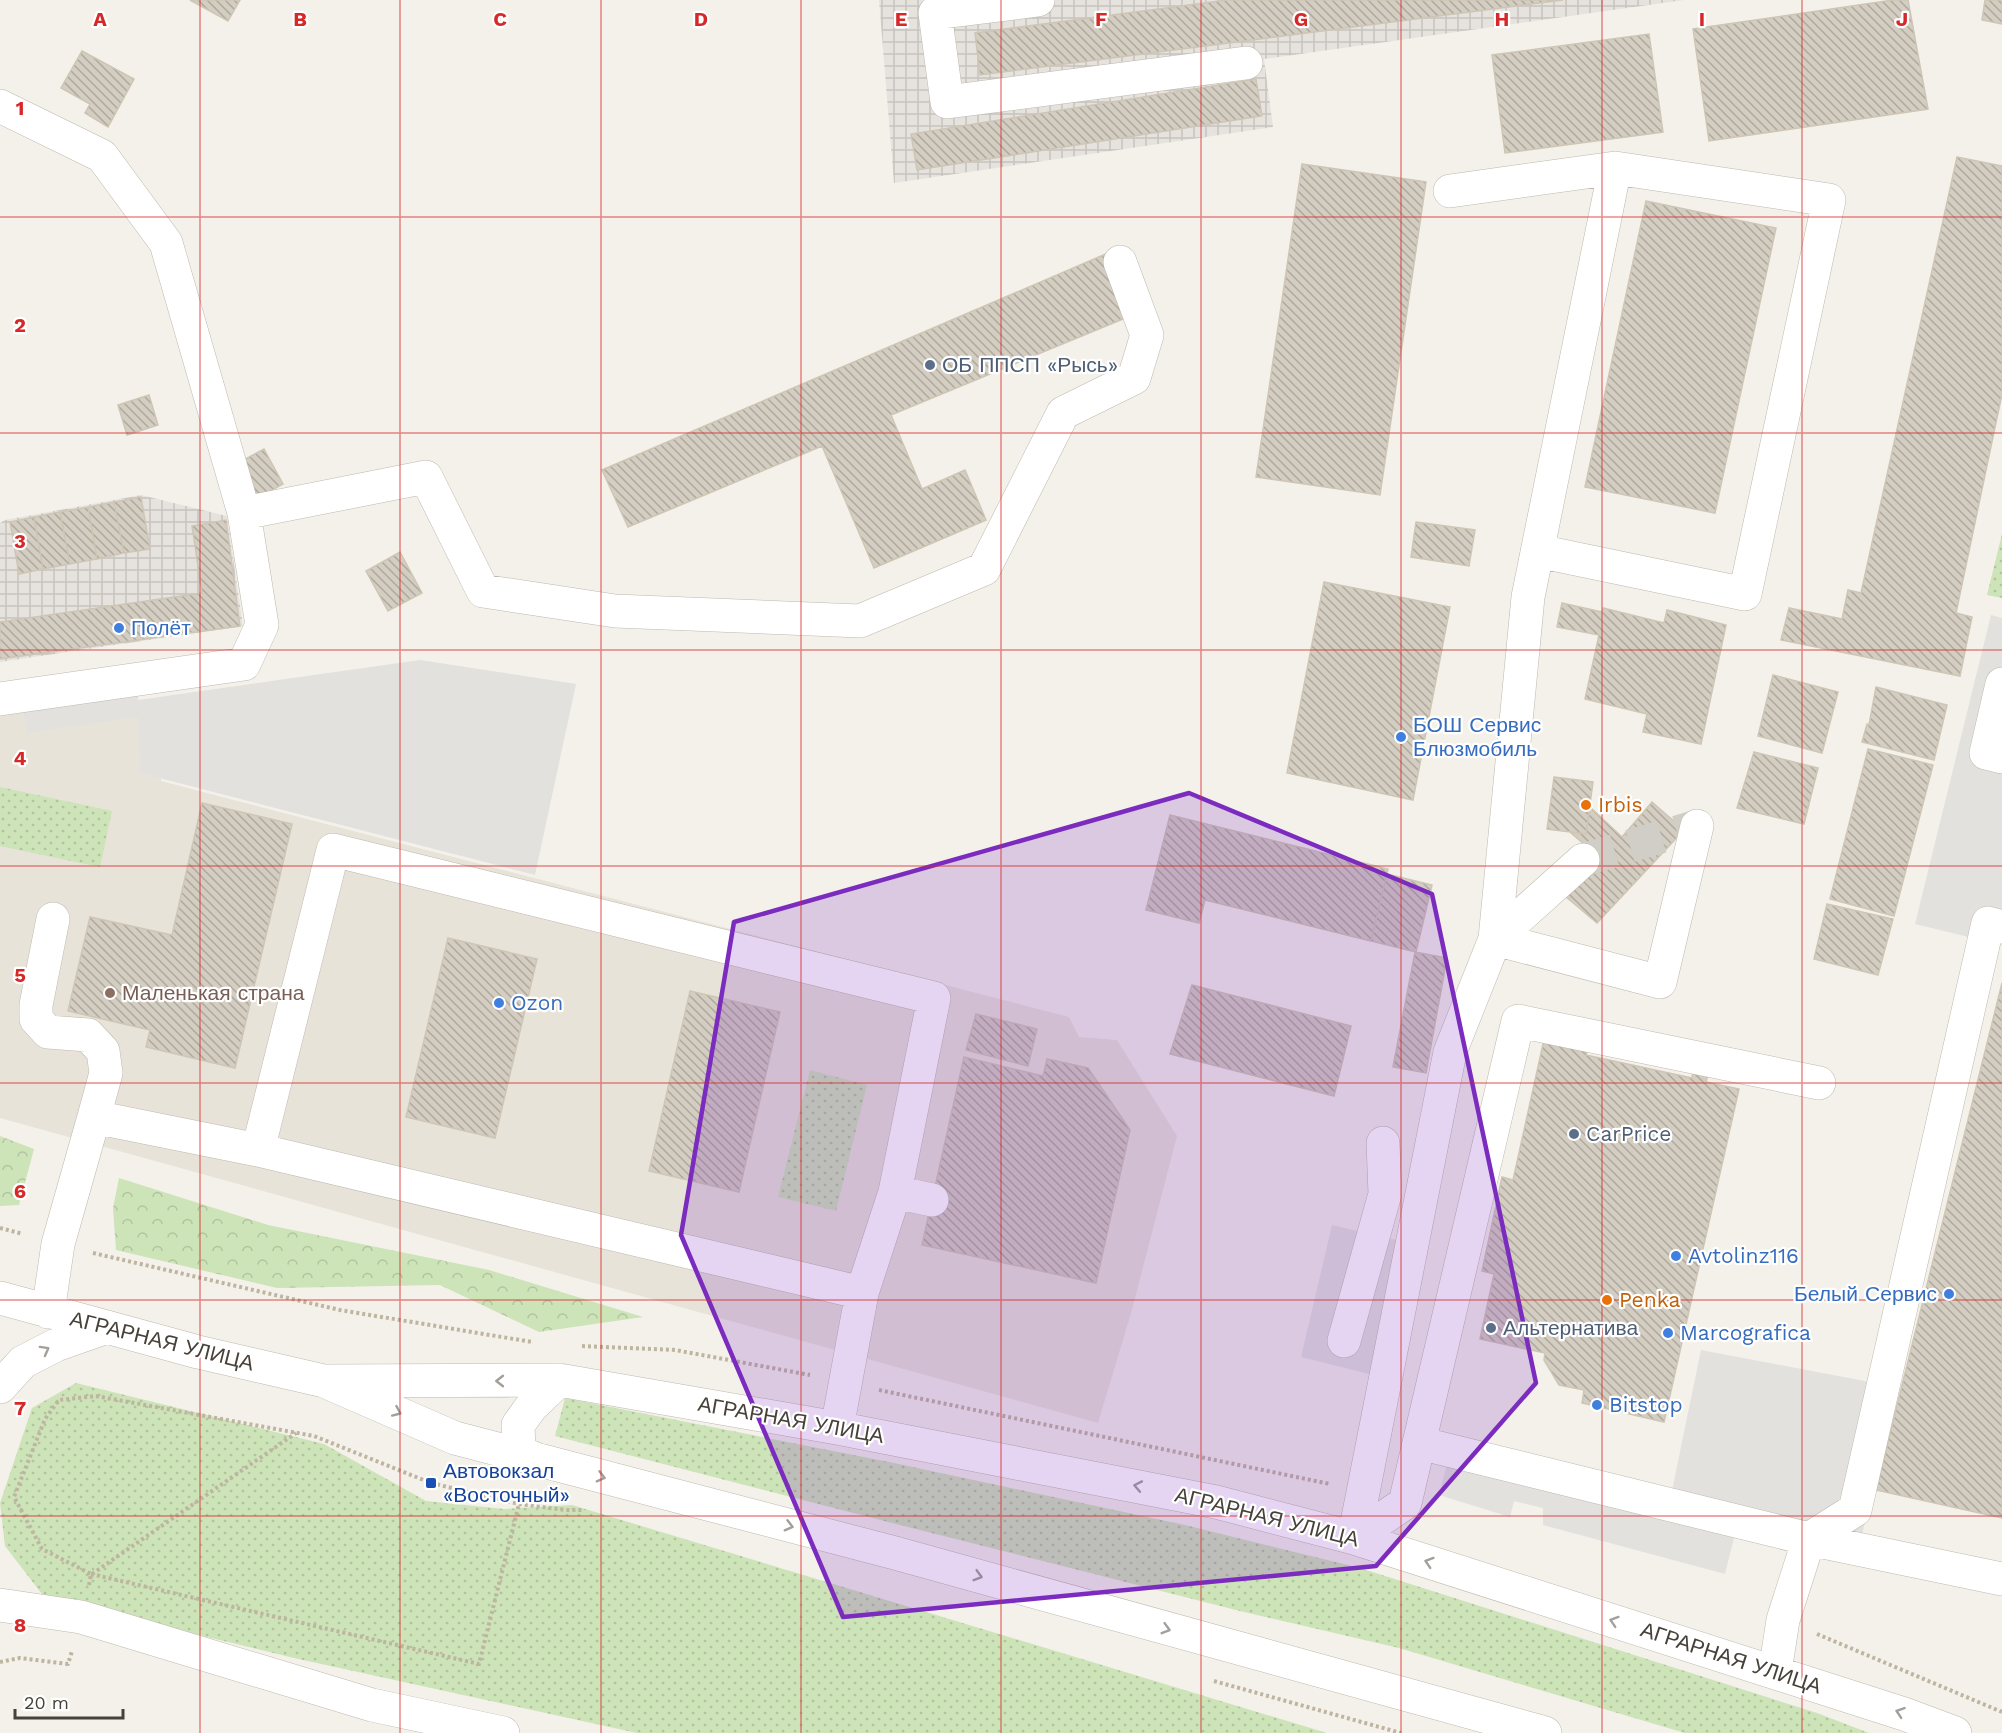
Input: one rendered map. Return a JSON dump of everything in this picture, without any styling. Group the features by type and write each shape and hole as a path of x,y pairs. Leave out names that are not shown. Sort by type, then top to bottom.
{"street":[{"path":"1038,0 935,13 947,102 1246,63"},
{"path":"0,106 102,156 166,243 244,513 262,625 244,664 0,699"},
{"path":"1354,1538 1450,1052 1495,939 1528,597 1615,168"},
{"path":"1450,191 1615,168 1829,200 1745,594 1538,551"},
{"path":"244,513 426,477 483,591 615,611 860,621 984,569 1063,414 1134,378 1147,335 1120,262"},
{"path":"2002,684 1986,753 2002,757"},
{"path":"1495,939 1660,982 1697,826"},
{"path":"258,1150 333,850 934,998 895,1192 862,1293 837,1428"},
{"path":"1495,939 1583,860"},
{"path":"48,1312 58,1244 106,1073 103,1051 88,1035 48,1032 36,1019 36,1005 53,919"},
{"path":"1775,1672 1783,1620 1809,1539 1856,1510 1988,923 2002,927"},
{"path":"1354,1538 1405,1503 1518,1021 1819,1083"},
{"path":"94,1117 258,1150 862,1293"},
{"path":"1344,1341 1385,1194 1383,1143"},
{"path":"895,1192 932,1200"},
{"path":"1385,1194 1420,1202"},
{"name":"АГРАРНАЯ УЛИЦА","path":"0,1298 198,1352 324,1381 455,1438 895,1553 1545,1733"},
{"path":"0,1386 23,1362 56,1345 107,1327"},
{"name":"АГРАРНАЯ УЛИЦА","path":"544,1462 519,1452 518,1425 531,1407 558,1380"},
{"name":"АГРАРНАЯ УЛИЦА","path":"324,1381 558,1380 837,1428 1216,1502 1354,1538 1775,1672 1955,1733"},
{"path":"1419,1443 1809,1539 2002,1579"},
{"path":"0,1605 81,1617 369,1719 504,1733"}],"path":[{"path":"0,1228 22,1234"},
{"path":"89,1252 340,1310 536,1343"},
{"path":"570,1345 675,1350 810,1375"},
{"path":"878,1389 1341,1486"},
{"path":"519,1504 479,1664 91,1574 42,1550 14,1497 45,1419 59,1400 96,1396 314,1436 432,1483 519,1504 566,1510 586,1509"},
{"path":"88,1588 91,1574 296,1432"},
{"path":"1813,1632 2002,1712"},
{"path":"0,1662 20,1658 68,1664 74,1645"},
{"path":"1211,1680 1401,1733"}],"highlighted area":[{"path":"1189,793 1432,894 1536,1383 1376,1566 843,1617 681,1235 734,922"}],"shaded area":[{"path":"879,0 1684,0 1264,59 1273,127 894,183"},
{"name":"Полёт","path":"141,495 227,516 243,626 0,662 0,523 5,520"},
{"path":"1991,615 2002,618 2002,945 1915,924"},
{"path":"420,660 576,684 535,875 140,773 138,717 27,733 22,704 137,687 138,700"},
{"path":"137,687 141,773 161,778 161,781 1069,1017 1079,1037 1117,1040 1177,1136 1132,1310 1098,1423 0,1118 0,708"},
{"path":"1332,1225 1405,1242 1373,1375 1301,1357"},
{"path":"1701,1350 1896,1387 1862,1535 2002,1594 1734,1538 1725,1574 1543,1525 1543,1508 1514,1501 1510,1517 1439,1495 1450,1452 1669,1505"}],"green space":[{"path":"2002,534 2002,598 1987,595"},
{"path":"0,787 112,811 100,867 0,846"},
{"path":"810,1070 867,1085 836,1211 778,1197"},
{"path":"0,1136 34,1149 19,1205 0,1206"},
{"path":"119,1178 268,1225 489,1270 643,1317 539,1332 440,1285 277,1288 116,1250 113,1208"},
{"path":"76,1383 324,1444 426,1501 504,1509 572,1505 1327,1733 637,1733 294,1658 45,1598 5,1546 0,1503 32,1408"},
{"path":"565,1398 894,1463 1185,1525 1360,1568 1817,1713 1869,1733 1685,1733 1399,1648 1244,1612 555,1436"}],"building":[{"path":"190,0 240,0 228,21"},
{"path":"1227,0 1563,0 980,75 975,33"},
{"path":"1893,0 1908,0 1928,109 1709,141 1693,29"},
{"path":"1985,0 2002,0 2002,24 1982,20"},
{"path":"1649,34 1663,132 1505,153 1492,55"},
{"path":"82,51 134,79 108,127 85,113 90,104 61,88"},
{"path":"1256,79 1262,116 917,170 911,134"},
{"path":"1957,157 2002,166 2002,394 1956,613 1972,617 1960,676 1781,640 1789,608 1842,619 1848,590 1861,593"},
{"path":"1302,164 1426,182 1380,495 1256,477"},
{"path":"1646,201 1776,228 1715,513 1585,487"},
{"name":"ОБ ППСП «Рысь»","path":"1108,253 1135,314 891,415 922,489 965,470 986,520 874,568 822,446 628,527 602,470"},
{"path":"149,395 158,425 127,435 118,405"},
{"path":"264,449 283,484 258,498 238,463"},
{"path":"141,497 150,549 124,553 114,502"},
{"path":"114,502 124,553 97,559 88,507"},
{"path":"88,507 97,559 70,564 60,512"},
{"path":"60,512 70,564 43,569 34,517"},
{"path":"34,517 43,569 19,574 10,522"},
{"path":"226,520 240,626 0,659 0,622 202,593 192,526"},
{"path":"1416,522 1475,530 1469,566 1411,557"},
{"path":"400,552 422,593 388,611 366,571"},
{"path":"1324,582 1450,607 1413,800 1287,773"},
{"path":"1562,603 1602,612 1603,608 1664,623 1667,610 1726,625 1701,744 1643,732 1647,714 1585,699 1599,635 1557,627"},
{"path":"1773,675 1838,692 1822,753 1758,736"},
{"path":"1876,687 1947,705 1934,760 1862,742 1867,724 1869,725"},
{"path":"1868,749 1933,765 1894,916 1830,899"},
{"path":"1754,752 1818,768 1804,824 1737,808"},
{"path":"1554,777 1593,782 1586,834 1547,829"},
{"path":"1652,802 1684,830 1597,923 1565,896 1600,858 1570,832 1586,834 1590,807 1622,837"},
{"path":"202,803 292,824 235,1068 146,1047 150,1030 68,1011 90,917 172,935"},
{"path":"1170,815 1388,869 1371,941 1205,900 1199,923 1146,910"},
{"path":"1387,874 1432,885 1416,952 1371,941"},
{"path":"1827,904 1893,919 1878,975 1814,959"},
{"path":"448,938 537,959 495,1138 406,1117"},
{"path":"1415,952 1447,958 1426,1073 1393,1067"},
{"path":"2002,983 2002,1518 1876,1490"},
{"path":"1192,985 1351,1026 1334,1096 1170,1054"},
{"path":"690,991 780,1012 739,1192 649,1171"},
{"path":"976,1014 1037,1029 1028,1066 966,1050"},
{"path":"1547,1026 1588,1048 1586,1055 1692,1078 1693,1071 1708,1074 1706,1082 1739,1089 1664,1422 1582,1403 1584,1390 1559,1385 1544,1360 1545,1353 1480,1339 1494,1274 1482,1271 1502,1177 1513,1180"},
{"path":"964,1057 1043,1076 1047,1059 1088,1068 1130,1130 1096,1283 922,1245"}],"tunnel":[{"path":"1583,860 1697,826"}],"place":[{"name":"ОБ ППСП «Рысь»","path":"930,365"},
{"name":"Полёт","path":"119,628"},
{"name":"БОШ Сервис Блюзмобиль","path":"1401,737"},
{"name":"Irbis","path":"1586,805"},
{"name":"Маленькая страна","path":"110,993"},
{"name":"Ozon","path":"499,1003"},
{"name":"CarPrice","path":"1574,1134"},
{"name":"Avtolinz116","path":"1676,1256"},
{"name":"Белый Сервис","path":"1949,1294"},
{"name":"Penka","path":"1607,1300"},
{"name":"Альтернатива","path":"1491,1328"},
{"name":"Marcografica","path":"1668,1333"},
{"name":"Bitstop","path":"1597,1405"},
{"name":"Автовокзал «Восточный»","path":"431,1483"}]}
